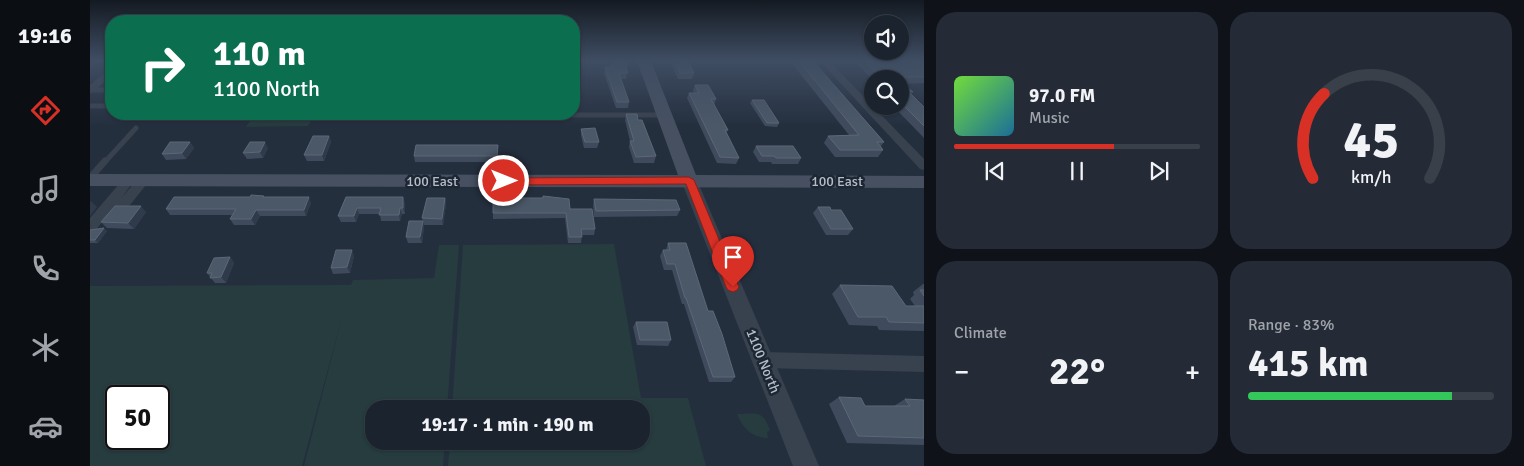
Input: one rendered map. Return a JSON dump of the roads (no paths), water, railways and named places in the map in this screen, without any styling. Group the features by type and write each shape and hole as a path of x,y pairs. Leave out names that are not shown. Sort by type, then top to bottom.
{"main road":[{"name":"1100 North","path":"653,83 689,180"},
{"name":"100 East","path":"90,179 924,182"}],"street":[{"path":"845,83 924,166"},
{"path":"90,227 136,180"},
{"name":"1100 North","path":"689,180 806,466"},
{"path":"763,360 924,364"}],"lane":[{"path":"90,90 105,90"},
{"path":"90,106 105,106"},
{"path":"580,114 666,115"},
{"path":"90,179 136,128"}]}
